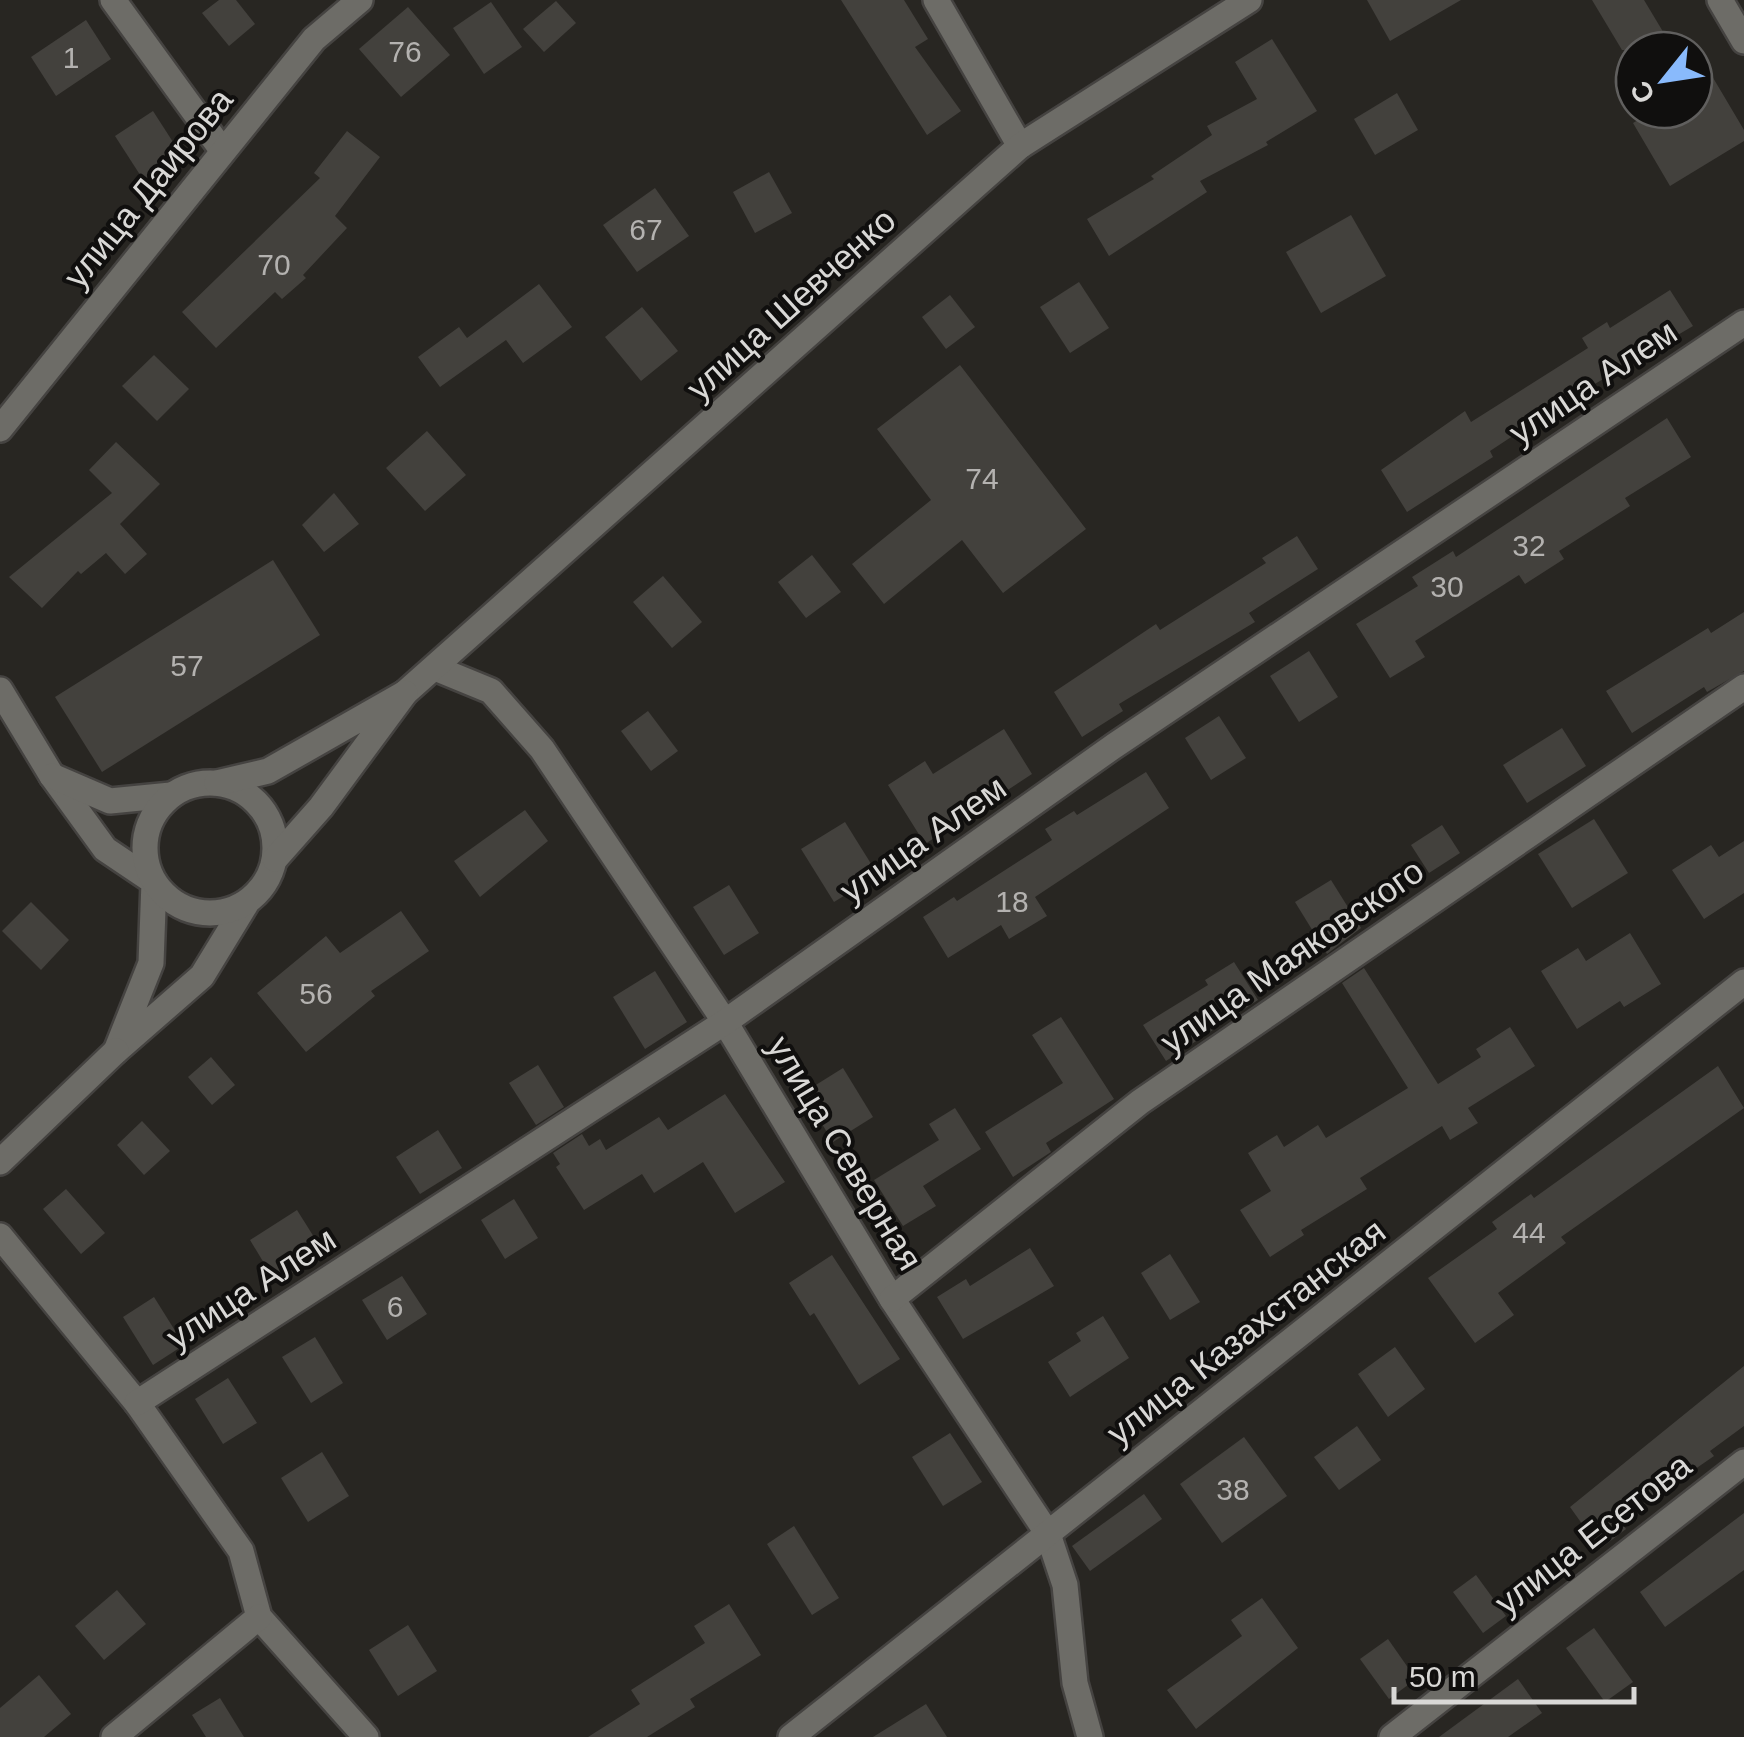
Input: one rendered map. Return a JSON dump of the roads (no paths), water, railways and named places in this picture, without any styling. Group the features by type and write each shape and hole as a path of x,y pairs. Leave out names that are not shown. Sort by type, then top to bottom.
{"street":[{"path":"113,0 222,150"},
{"name":"улица Даирова","path":"0,429 314,39 360,0"},
{"path":"936,0 1020,146"},
{"name":"улица Шевченко","path":"405,693 1020,146 1249,0"},
{"path":"1720,0 1744,41"},
{"name":"улица Алем","path":"137,1403 725,1022 1114,746 1744,323"},
{"name":"улица Северная","path":"435,668 491,692 542,750 725,1022 892,1299 1048,1534 1065,1585 1075,1683 1090,1737"},
{"name":"улица Маяковского","path":"892,1299 1140,1102 1744,687"},
{"path":"0,690 52,776 106,848 154,882 167,898 205,914 246,904"},
{"path":"52,776 110,801 170,795 193,785 268,771 405,693"},
{"path":"0,1162 116,1050 202,976 246,904 265,884 275,858 321,806 405,693"},
{"path":"217,783 238,788 255,800 272,828 275,858"},
{"path":"116,1050 151,963 154,882 144,845 157,809 170,795"},
{"name":"улица Казахстанская","path":"791,1737 1744,982"},
{"path":"0,1236 137,1403 241,1551 259,1618 366,1737"},
{"name":"улица Есетова","path":"1392,1737 1744,1462"},
{"path":"114,1737 259,1618"}]}
